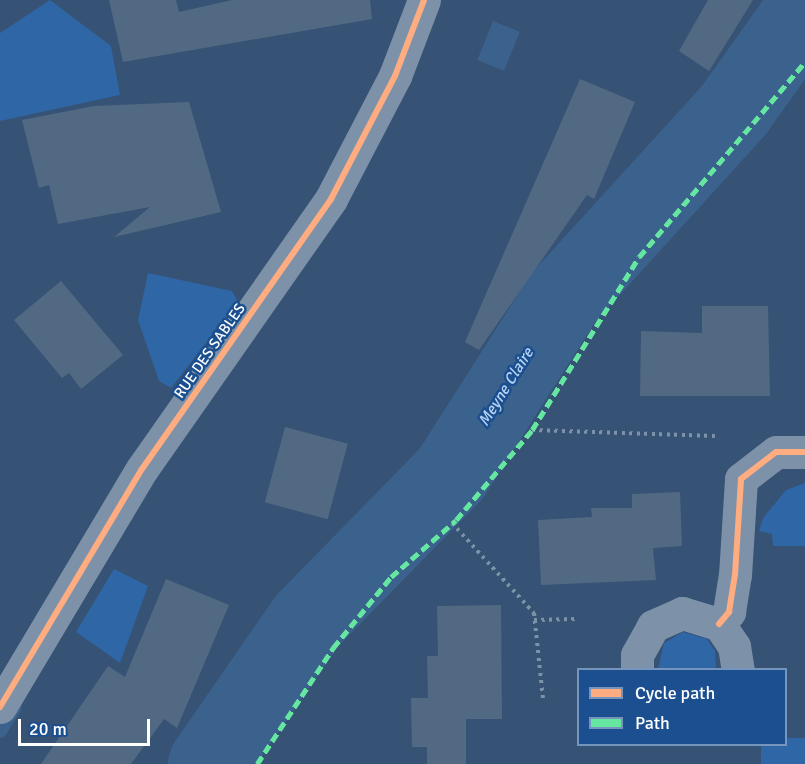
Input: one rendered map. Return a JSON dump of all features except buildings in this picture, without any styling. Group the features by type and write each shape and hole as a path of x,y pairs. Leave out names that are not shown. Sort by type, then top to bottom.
{"street":[{"name":"RUE DES SABLES","path":"0,707 142,469 331,199 395,76 424,0"},
{"path":"719,624 729,612 735,575 741,479 776,452 805,452"},
{"path":"637,668 643,639 666,617 700,614 719,624 734,646 738,668"}],"path":[{"path":"532,430 715,436"},
{"path":"452,523 534,620 543,699"},
{"path":"534,620 575,619"}],"shaded area":[{"path":"50,0 111,46 120,95 0,121 0,33"},
{"path":"493,21 520,32 504,71 477,60"},
{"path":"148,273 232,291 238,302 171,388 159,381 138,320"},
{"path":"805,483 805,546 773,546 772,534 759,531 763,518 786,490"},
{"path":"114,569 148,586 120,663 76,632"},
{"path":"683,632 707,639 715,651 716,668 658,668 664,643"},
{"path":"787,738 805,738 805,764 761,764 761,746 787,746"}],"waterway":[{"name":"Meyne Claire","path":"208,764 307,621 451,474 563,298 734,110 805,10"},
{"path":"0,731 15,707"}],"marked path":[{"path":"257,764 333,648 391,577 456,520 532,430 639,257 805,62"}],"cycle path":[{"path":"0,707 142,469 331,199 395,76 424,0"},
{"path":"719,624 729,612 735,575 741,479 776,452 805,452"}]}
